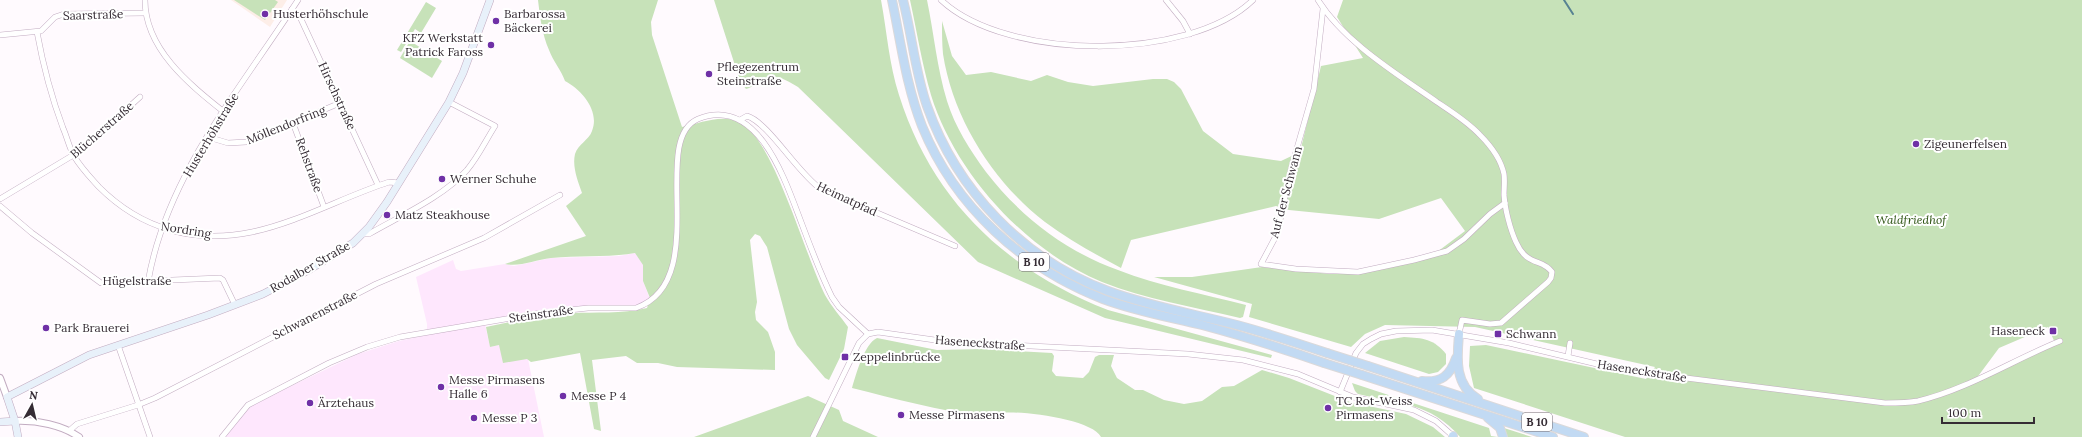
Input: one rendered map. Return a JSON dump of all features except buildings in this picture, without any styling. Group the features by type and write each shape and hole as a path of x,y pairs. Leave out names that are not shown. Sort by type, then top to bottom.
{"highway":[{"name":"B 10","path":"892,0 909,88 923,128 933,149 944,170 969,204 985,222 1012,247 1066,282 1105,300 1133,309 1238,335 1553,437"},
{"name":"B 10","path":"903,0 921,86 943,144 953,163 976,195 1018,238 1064,270 1109,291 1136,300 1246,327 1584,437"},
{"path":"1459,334 1458,353 1461,382 1474,397 1490,406"},
{"path":"1408,379 1434,381 1444,378 1450,373 1458,353"},
{"path":"1475,412 1494,422 1500,428 1503,437"}],"main road":[{"name":"Rodalber Straße","path":"7,397 80,358 263,294 307,271 346,248 363,234 376,219 449,102 463,73 490,0"},
{"path":"7,397 16,421 18,437"},
{"path":"0,422 16,421"}],"street":[{"path":"145,0 145,13 154,36 181,74 224,112"},
{"name":"Husterhöhstraße","path":"148,282 163,228 179,190 208,137 298,0"},
{"path":"941,0 957,12 985,26 1011,36 1042,42 1071,45 1112,46 1157,41 1190,34 1230,18 1253,0"},
{"path":"1166,0 1183,21 1190,34"},
{"path":"1318,0 1323,9 1364,48 1392,71 1460,118 1480,135 1496,156 1504,173 1505,203 1515,241 1521,251 1529,259 1550,269 1552,274 1551,278 1501,323 1490,324 1462,320 1459,334"},
{"name":"Hirschstraße","path":"292,9 300,17 378,185"},
{"name":"Auf der Schwann","path":"1323,9 1314,88 1291,169 1277,234 1261,264 1296,269 1358,272 1414,260 1447,251 1464,239 1490,214 1505,203"},
{"name":"Saarstraße","path":"37,32 45,29 55,17 64,14 145,13"},
{"path":"0,35 37,32"},
{"name":"Nordring","path":"37,32 46,76 74,155 91,178 120,206 140,219 163,228 195,234 238,234 270,227 378,185 389,182 399,183"},
{"name":"Blücherstraße","path":"0,198 74,155 140,97"},
{"name":"Möllendorfring","path":"208,137 221,142 246,142 340,102"},
{"path":"363,234 369,234 450,185 466,171 474,160 495,126 449,102"},
{"name":"Steinstraße","path":"222,437 248,405 329,363 367,347 400,337 542,313 588,308 636,308 650,300 662,289 670,276 674,256 677,223 678,158 683,133 688,125 696,120 716,116 740,120"},
{"name":"Heimatpfad","path":"740,120 747,116 760,125 810,181 821,190 955,246"},
{"path":"740,120 762,139 778,164 832,297 839,307 868,334 859,343 813,437"},
{"name":"Rehstraße","path":"293,123 324,207"},
{"name":"Schwanenstraße","path":"69,431 77,424 138,405 376,284 484,238 560,195"},
{"name":"Hügelstraße","path":"0,206 32,233 97,281 105,283 148,282 220,278 224,280 234,305"},
{"name":"Haseneckstraße","path":"1340,392 1356,353 1363,344 1381,334 1418,330 1459,334 1568,356 1622,370 1885,403 1917,401 1976,380 2060,341"},
{"name":"Haseneckstraße","path":"868,334 878,332 950,342 1188,354 1243,360 1298,374 1357,398 1414,410 1436,421 1453,436"},
{"path":"1568,356 1570,342"},
{"path":"118,345 150,437"},
{"path":"0,378 7,397"},
{"path":"16,421 47,424 69,431 79,437"}],"shaded area":[{"name":"Husterhöhschule","path":"231,0 287,0 270,27"},
{"path":"635,253 643,265 643,281 650,299 637,306 549,310 484,320 490,347 499,345 528,359 544,437 225,437 251,406 358,354 399,341 427,335 427,324 416,277 453,260 456,269 461,271 505,264 514,266 551,258 619,256"}],"green space":[{"path":"234,0 275,0 278,2 265,20"},
{"path":"538,0 658,0 651,22 652,35 682,127 705,121 729,119 744,125 756,137 778,178 825,295 848,327 844,349 829,380 825,378 797,345 789,329 767,247 760,236 755,234 750,240 757,302 755,312 756,320 768,332 775,352 775,370 677,367 658,363 637,363 626,356 592,360 601,431 594,429 580,353 531,362 527,359 503,363 499,345 490,347 486,327 528,318 560,314 637,310 647,308 650,298 643,281 643,265 635,253 551,258 522,264 505,264 586,236 566,206 582,193 577,179 574,159 578,147 591,134 594,116 588,102 578,90 565,81 551,54 543,32"},
{"path":"714,0 881,0 890,60 899,95 913,133 931,167 953,199 978,227 1006,252 1037,274 1071,294 1108,310 1272,355 1271,358 1105,318 978,262 798,87 781,78 772,77 762,80 746,89 740,81"},
{"path":"910,0 927,0 938,64 944,89 950,111 959,129 986,172 1014,203 1045,230 1080,253 1118,270 1149,281 1246,305 1243,317 1240,318 1152,298 1102,282 1074,268 1047,251 1021,230 997,206 976,180 957,153 942,124 931,95 922,60"},
{"name":"Waldfriedhof","path":"1343,0 2082,0 2082,437 1625,437 1474,388 1469,366 1470,346 1486,345 1646,379 1655,367 1475,327 1385,325 1365,334 1351,347 1249,317 1252,304 1154,277 1192,277 1262,267 1330,274 1361,274 1433,255 1465,231 1441,198 1379,219 1289,210 1276,206 1131,240 1121,268 1054,229 1026,206 993,169 966,125 956,102 948,78 942,42 942,21 952,56 966,75 991,72 1031,81 1047,75 1068,82 1093,86 1153,79 1167,79 1174,82 1181,89 1203,131 1233,154 1281,161 1300,152 1321,66 1363,58 1337,17","holes":["2048,327 2055,343 1976,379 1999,348"]},
{"path":"426,2 436,8 421,33 415,29 401,52 397,50"},
{"path":"410,41 442,61 432,78 400,58"},
{"path":"1404,337 1428,340 1437,345 1446,354 1446,364 1438,372 1429,374 1365,353 1380,341"},
{"path":"877,338 937,350 984,349 1052,353 1054,356 1052,371 1056,376 1083,378 1089,372 1095,357 1099,355 1114,355 1111,366 1117,378 1135,390 1143,390 1164,400 1184,404 1202,401 1222,387 1234,386 1262,370 1289,378 1350,402 1406,414 1433,427 1445,437 1101,437 1095,431 1084,425 1054,417 1009,412 985,417 967,414 917,404 852,388 864,353 872,341"},
{"path":"1352,383 1489,428 1491,436 1498,437 1460,437 1437,417 1425,411 1413,406 1358,394"},
{"path":"808,396 839,410 843,421 878,437 694,437"},
{"path":"1504,428 1532,437 1507,437"}],"waterway":[{"path":"1564,0 1573,14"}],"place":[{"name":"Husterhöhschule","path":"265,14"},
{"name":"Barbarossa Bäckerei","path":"496,21"},
{"name":"KFZ Werkstatt Patrick Faross","path":"491,45"},
{"name":"Pflegezentrum Steinstraße","path":"709,74"},
{"name":"Zigeunerfelsen","path":"1916,144"},
{"name":"Werner Schuhe","path":"442,179"},
{"name":"Matz Steakhouse","path":"387,215"},
{"name":"Park Brauerei","path":"46,328"},
{"name":"Haseneck","path":"2053,331"},
{"name":"Schwann","path":"1498,334"},
{"name":"Zeppelinbrücke","path":"845,357"},
{"name":"Messe Pirmasens Halle 6","path":"441,387"},
{"name":"Messe P 4","path":"563,396"},
{"name":"Ärztehaus","path":"310,403"},
{"name":"TC Rot-Weiss Pirmasens","path":"1328,408"},
{"name":"Messe Pirmasens","path":"901,415"},
{"name":"Messe P 3","path":"474,418"}]}
